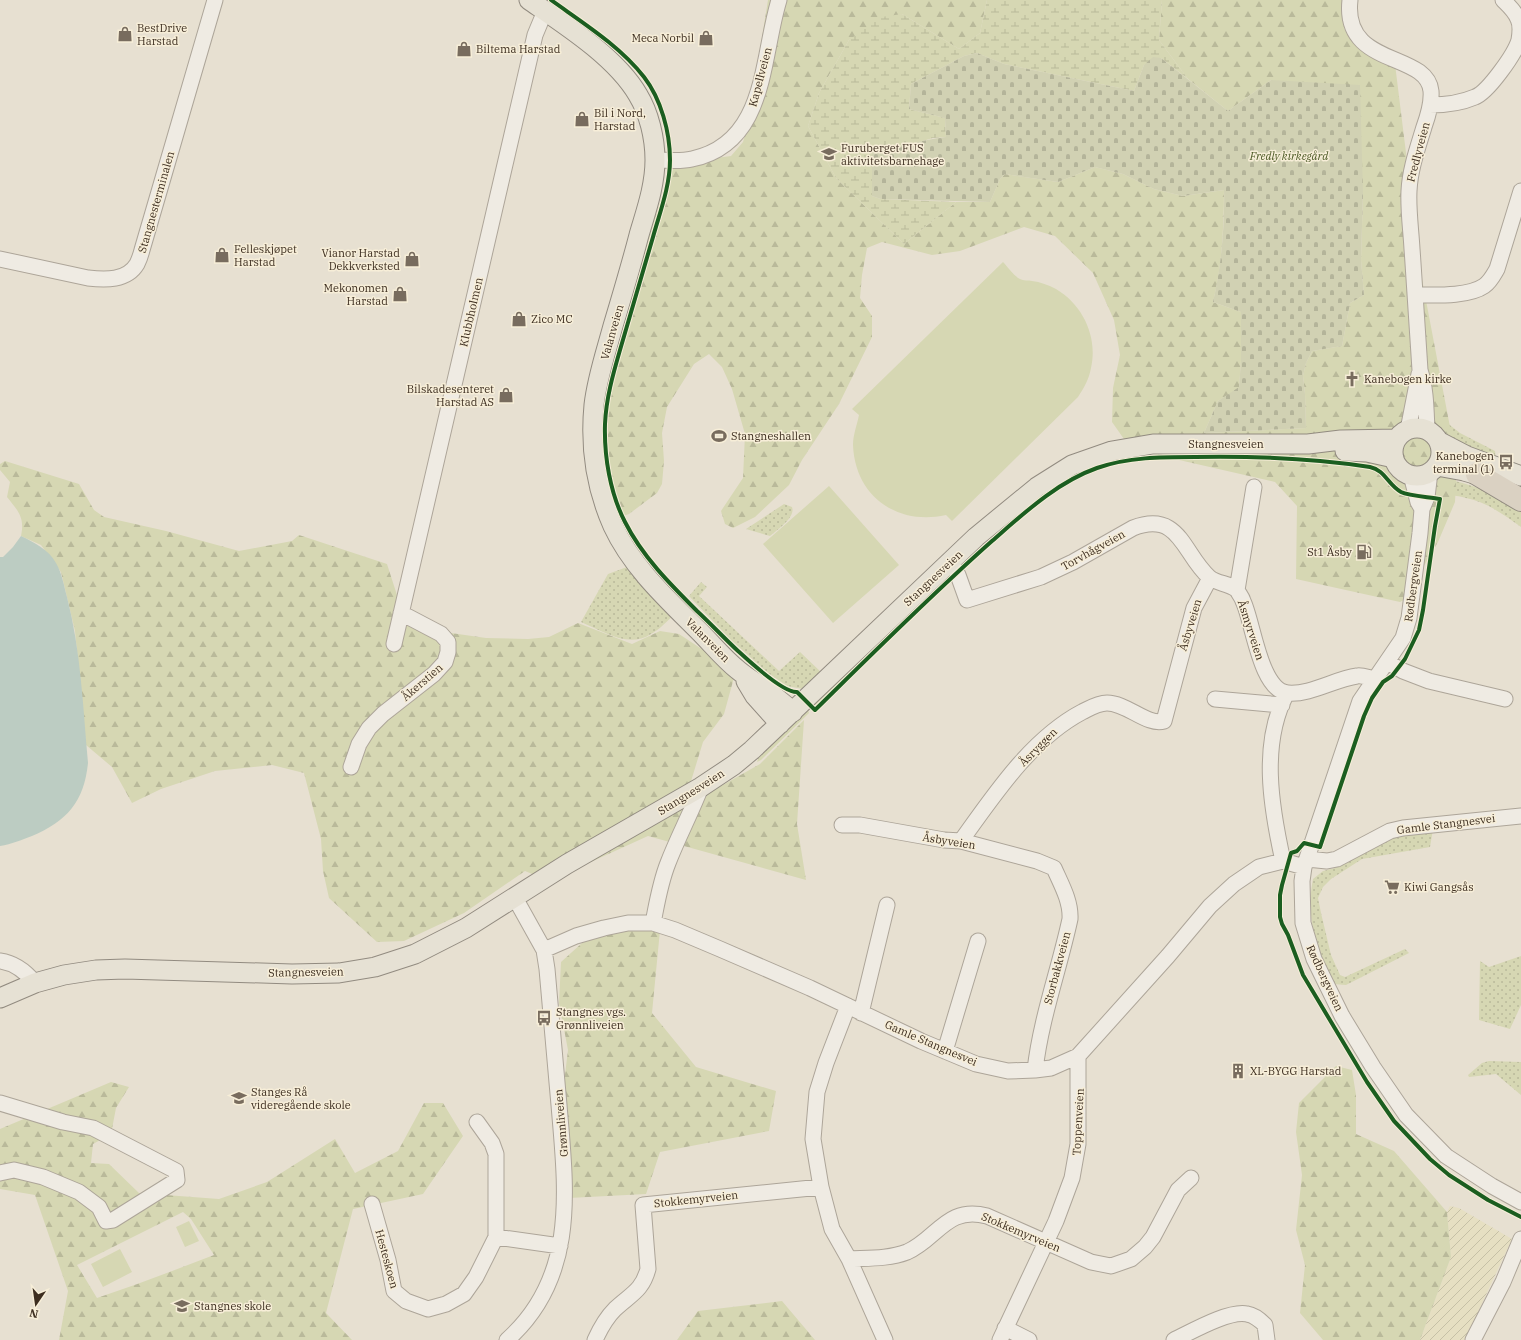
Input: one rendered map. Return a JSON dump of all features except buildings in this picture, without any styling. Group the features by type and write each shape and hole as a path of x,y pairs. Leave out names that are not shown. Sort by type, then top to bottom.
{"highway":[{"path":"1476,474 1521,500"}],"main road":[{"name":"Valanveien","path":"529,0 592,46 625,77 638,95 647,115 653,135 655,160 652,191 598,380 594,404 592,429 593,452 597,479 604,503 613,526 624,547 646,576 739,671 755,696 786,718"},
{"name":"Stangnesveien","path":"0,998 35,983 64,975 96,970 125,969 292,974 339,973 375,967 415,954 466,928 567,864 700,787 734,765 786,718 976,537 1037,487 1072,465 1093,456 1153,444 1308,444 1402,434 1417,428 1468,456 1521,476"},
{"path":"1402,434 1393,448 1394,458 1399,467 1411,475 1421,476 1434,469 1476,474 1521,490"},
{"path":"1433,436 1441,454 1434,469"},
{"name":"Stangnesveien","path":"1308,444 1328,449 1367,452 1394,458"}],"street":[{"name":"Stangnesterminalen","path":"0,259 102,280 116,279 126,275 136,265 142,250 215,0"},
{"name":"Kapellveien","path":"655,160 690,160 706,155 722,148 738,133 748,118 754,104 762,78 779,0"},
{"name":"Fredlyveien","path":"1350,0 1348,8 1350,22 1354,32 1361,41 1377,52 1418,72 1427,79 1431,91 1430,105 1415,158 1408,192 1420,370 1433,436"},
{"path":"1430,105 1442,105 1476,97 1489,86 1500,72 1512,54 1518,41 1520,28 1518,18 1503,0"},
{"name":"Klubbholmen","path":"401,613 535,35 545,11"},
{"path":"1416,295 1440,295 1471,291 1484,286 1491,279 1497,269 1521,191"},
{"name":"Fredlyveien","path":"1402,434 1420,370"},
{"name":"Rødbergveien","path":"1434,469 1422,510 1410,618 1403,638 1360,701 1305,863 1302,881 1303,924 1307,940 1321,976 1360,1047 1406,1115 1446,1156 1492,1186 1521,1202"},
{"name":"Rødbergveien","path":"1411,475 1418,502 1422,510"},
{"name":"Åsmyrveien","path":"1254,486 1237,590 1244,601 1259,658 1284,699"},
{"name":"Torvhågveien","path":"950,561 958,575 967,600 1041,577 1073,562 1133,528 1140,525 1154,524 1162,525 1174,532 1210,578"},
{"path":"1210,578 1226,583 1237,590"},
{"name":"Åsbyveien","path":"1164,721 1194,608 1210,578"},
{"path":"394,644 401,613"},
{"name":"Åkerstien","path":"351,767 358,744 369,728 383,714 434,674 445,662 448,652 448,642 441,634 401,613"},
{"path":"1387,662 1429,681 1505,698"},
{"path":"1215,699 1284,699 1305,691 1357,676 1375,679"},
{"path":"1283,861 1276,826 1270,764 1270,746 1274,726 1284,699"},
{"name":"Åsryggen","path":"962,841 1005,782 1047,736 1061,724 1090,708 1108,703 1124,706 1151,720 1160,722 1164,721"},
{"path":"653,923 667,865 691,813 700,787"},
{"name":"Gamle Stangnesvei","path":"544,950 576,936 604,928 628,923 653,923 675,930 720,949 976,1064 1008,1071 1051,1068 1078,1056 1168,956 1210,906 1234,884 1258,867 1283,861 1305,863 1337,859 1390,831 1403,828 1521,816"},
{"name":"Åsbyveien","path":"842,825 860,825 938,839 962,841 1037,861 1054,868"},
{"name":"Storbakkveien","path":"1036,1070 1038,1043 1071,911 1054,868"},
{"name":"Grønnliveien","path":"507,1340 520,1328 538,1303 551,1277 560,1246 564,1218 565,1179 544,950 515,898"},
{"path":"885,1340 849,1259 832,1229 821,1187 813,1138 817,1092 826,1063 854,1009 887,905"},
{"path":"945,1051 978,941"},
{"path":"0,962 16,966 26,972 35,983"},
{"name":"Toppenveien","path":"1002,1334 1066,1196 1076,1160 1080,1123 1078,1056"},
{"path":"0,1103 62,1122 94,1128 176,1170 177,1180 113,1220 106,1221 99,1207 79,1192 43,1177 14,1170 0,1173"},
{"name":"Hesteskoen","path":"372,1204 388,1260 394,1292 406,1301 428,1308 446,1304 464,1294 476,1277 496,1237 496,1154 492,1143 477,1122"},
{"name":"Stokkemyrveien","path":"849,1259 895,1255 906,1252 915,1247 950,1220 960,1215 969,1213 987,1216 1091,1262 1111,1266 1131,1259 1138,1254 1152,1237 1178,1190 1191,1178"},
{"name":"Stokkemyrveien","path":"595,1340 614,1310 642,1286 646,1279 648,1269 643,1205 821,1187"},
{"path":"496,1237 560,1246"},
{"path":"1473,1340 1504,1282 1521,1239"},
{"path":"1174,1340 1233,1314 1240,1313 1252,1315 1265,1325 1266,1340"},
{"path":"1002,1334 1028,1340"}],"shaded area":[{"path":"21,536 45,550 53,558 63,580 72,617 78,659 88,763 86,777 78,799 64,817 55,824 32,836 0,846 0,557 3,557 13,547"},
{"path":"1450,1206 1459,1208 1512,1239 1465,1340 1420,1340 1451,1257 1447,1212"}],"green space":[{"path":"768,0 987,0 980,33 959,49 902,14 849,40 819,93 808,126 836,178 904,244 956,202 990,202 1000,179 1005,174 1058,182 1095,167 1123,174 1154,189 1183,196 1224,190 1222,246 1219,275 1213,302 1241,312 1241,361 1239,388 1218,401 1204,433 1306,428 1303,376 1306,363 1312,351 1342,346 1350,303 1364,295 1361,260 1363,193 1271,80 1228,111 1188,79 1159,40 1162,0 1350,0 1344,29 1379,59 1395,64 1421,274 1457,464 1455,502 1438,542 1404,600 1400,602 1296,579 1297,506 1275,482 1131,449 1112,422 1113,388 1120,355 1114,320 1093,273 1055,236 1024,227 960,251 932,255 882,242 867,248 862,275 860,298 872,316 872,337 839,404 802,460 789,485 755,517 733,528 725,524 721,511 743,478 745,434 732,389 722,367 709,354 694,364 667,407 662,433 664,461 662,484 657,493 629,514 612,520 601,455 608,406 618,356 645,248 661,199 677,159 693,161 731,156 743,142 748,125"},
{"path":"987,0 1162,0 1159,40 1188,79 1161,58 1144,65 1134,91 1004,64 977,53 964,56 911,84 909,109 945,118 946,137 933,138 872,154 872,196 881,199 956,202 904,244 836,178 808,126 819,93 849,40 881,17 902,14 959,49 980,33"},
{"name":"Fredly kirkegård","path":"977,53 1004,64 1134,91 1144,65 1153,57 1161,58 1228,111 1271,80 1360,85 1363,193 1361,260 1364,295 1350,303 1342,346 1312,351 1306,363 1303,376 1306,428 1204,433 1218,401 1239,387 1241,361 1241,312 1213,302 1222,246 1224,190 1183,196 1154,189 1123,174 1095,167 1058,182 1005,174 1000,179 990,202 881,199 872,196 872,154 918,142 946,137 945,118 909,109 911,84 964,56"},
{"path":"1003,262 1018,278 1041,283 1056,289 1066,296 1081,313 1090,334 1092,345 1093,356 1088,380 1078,397 952,521 946,515 928,517 911,516 896,511 882,503 870,492 861,479 856,463 853,445 859,415 852,409"},
{"path":"1446,422 1460,433 1495,451 1496,459 1466,448 1447,435"},
{"path":"5,461 79,484 94,510 104,517 166,531 239,551 292,541 299,535 387,564 405,620 423,629 486,638 528,639 549,637 578,623 632,644 660,631 679,634 732,669 735,674 724,714 703,742 688,791 696,794 714,790 760,764 804,720 797,824 806,880 648,836 549,881 525,871 464,913 404,941 377,942 329,898 323,871 321,839 304,773 272,765 215,771 161,789 132,803 112,767 86,745 75,631 61,572 41,545 21,536 22,524 20,515 7,497 10,482 0,470 0,464"},
{"path":"1455,481 1481,489 1521,510 1521,527 1495,510 1474,500 1459,496 1437,494"},
{"path":"829,486 899,565 833,623 763,544"},
{"path":"784,504 792,507 791,515 785,523 770,536 746,529"},
{"path":"627,567 649,593 673,616 654,632 642,638 633,640 607,634 581,622 608,574"},
{"path":"701,582 707,587 699,596 779,671 800,652 823,674 803,689 787,686 768,673 731,640 689,596"},
{"path":"930,594 816,705 813,704"},
{"path":"808,709 809,713 761,760 757,762 760,753"},
{"path":"1433,829 1430,847 1362,859 1331,879 1323,887 1318,898 1331,955 1340,975 1345,977 1405,949 1409,953 1346,985 1333,984 1322,958 1314,933 1310,907 1313,879 1323,871 1335,868 1395,836"},
{"path":"661,920 652,1013 696,1067 776,1091 769,1131 660,1152 646,1194 569,1198 563,1091 568,1050 559,1003 561,962 593,933"},
{"path":"1521,956 1521,1005 1510,1029 1479,1020 1480,961 1489,967"},
{"path":"1489,1061 1521,1062 1521,1095 1496,1074 1469,1077 1468,1075 1482,1063"},
{"path":"1336,1066 1352,1070 1356,1095 1356,1134 1394,1151 1447,1212 1451,1257 1420,1340 1323,1340 1300,1313 1305,1265 1296,1230 1302,1175 1296,1132 1299,1103"},
{"path":"111,1082 129,1087 116,1108 111,1134 93,1144 91,1163 109,1164 139,1193 219,1199 267,1182 335,1139 355,1173 398,1151 424,1103 443,1103 463,1136 423,1194 353,1209 326,1313 352,1340 59,1340 68,1291 35,1195 0,1189 0,1129","holes":["183,1212 191,1219 214,1255 97,1298 77,1265"]},
{"path":"189,1221 199,1241 185,1247 176,1227"},
{"path":"120,1249 132,1272 103,1287 91,1264"},
{"path":"782,1301 815,1340 677,1340 698,1311"}],"cycle path":[{"path":"551,0 612,45 624,55 644,77 660,106 670,149 670,170 666,189 615,368 607,405 605,424 607,461 615,499 632,534 648,558 667,580 758,669 783,687 797,692 815,710 924,603 1016,520 1054,490 1082,474 1097,468 1109,464 1145,458 1170,457 1261,457 1304,460 1370,467 1383,474 1393,486 1401,492 1440,499 1419,630 1405,659 1392,676 1383,682 1372,698 1364,716 1320,847 1304,843 1297,851 1291,853 1280,895 1280,917 1303,975 1367,1082 1394,1121 1430,1159 1449,1175 1488,1200 1521,1217"}],"place":[{"name":"BestDrive Harstad","path":"125,34"},
{"name":"Meca Norbil","path":"706,38"},
{"name":"Biltema Harstad","path":"464,49"},
{"name":"Bil i Nord, Harstad","path":"582,119"},
{"name":"Furuberget FUS aktivitetsbarnehage","path":"829,154"},
{"name":"Felleskjøpet Harstad","path":"222,255"},
{"name":"Vianor Harstad Dekkverksted","path":"412,259"},
{"name":"Mekonomen Harstad","path":"400,294"},
{"name":"Zico MC","path":"519,319"},
{"name":"Kanebogen kirke","path":"1352,379"},
{"name":"Bilskadesenteret Harstad AS","path":"506,395"},
{"name":"Stangneshallen","path":"719,436"},
{"name":"Kanebogen terminal (1)","path":"1506,462"},
{"name":"St1 Åsby","path":"1364,552"},
{"name":"Kiwi Gangsås","path":"1392,887"},
{"name":"Stangnes vgs. Grønnliveien","path":"544,1018"},
{"name":"XL-BYGG Harstad","path":"1238,1071"},
{"name":"Stanges Rå videregående skole","path":"239,1098"},
{"name":"Stangnes skole","path":"182,1306"}]}
